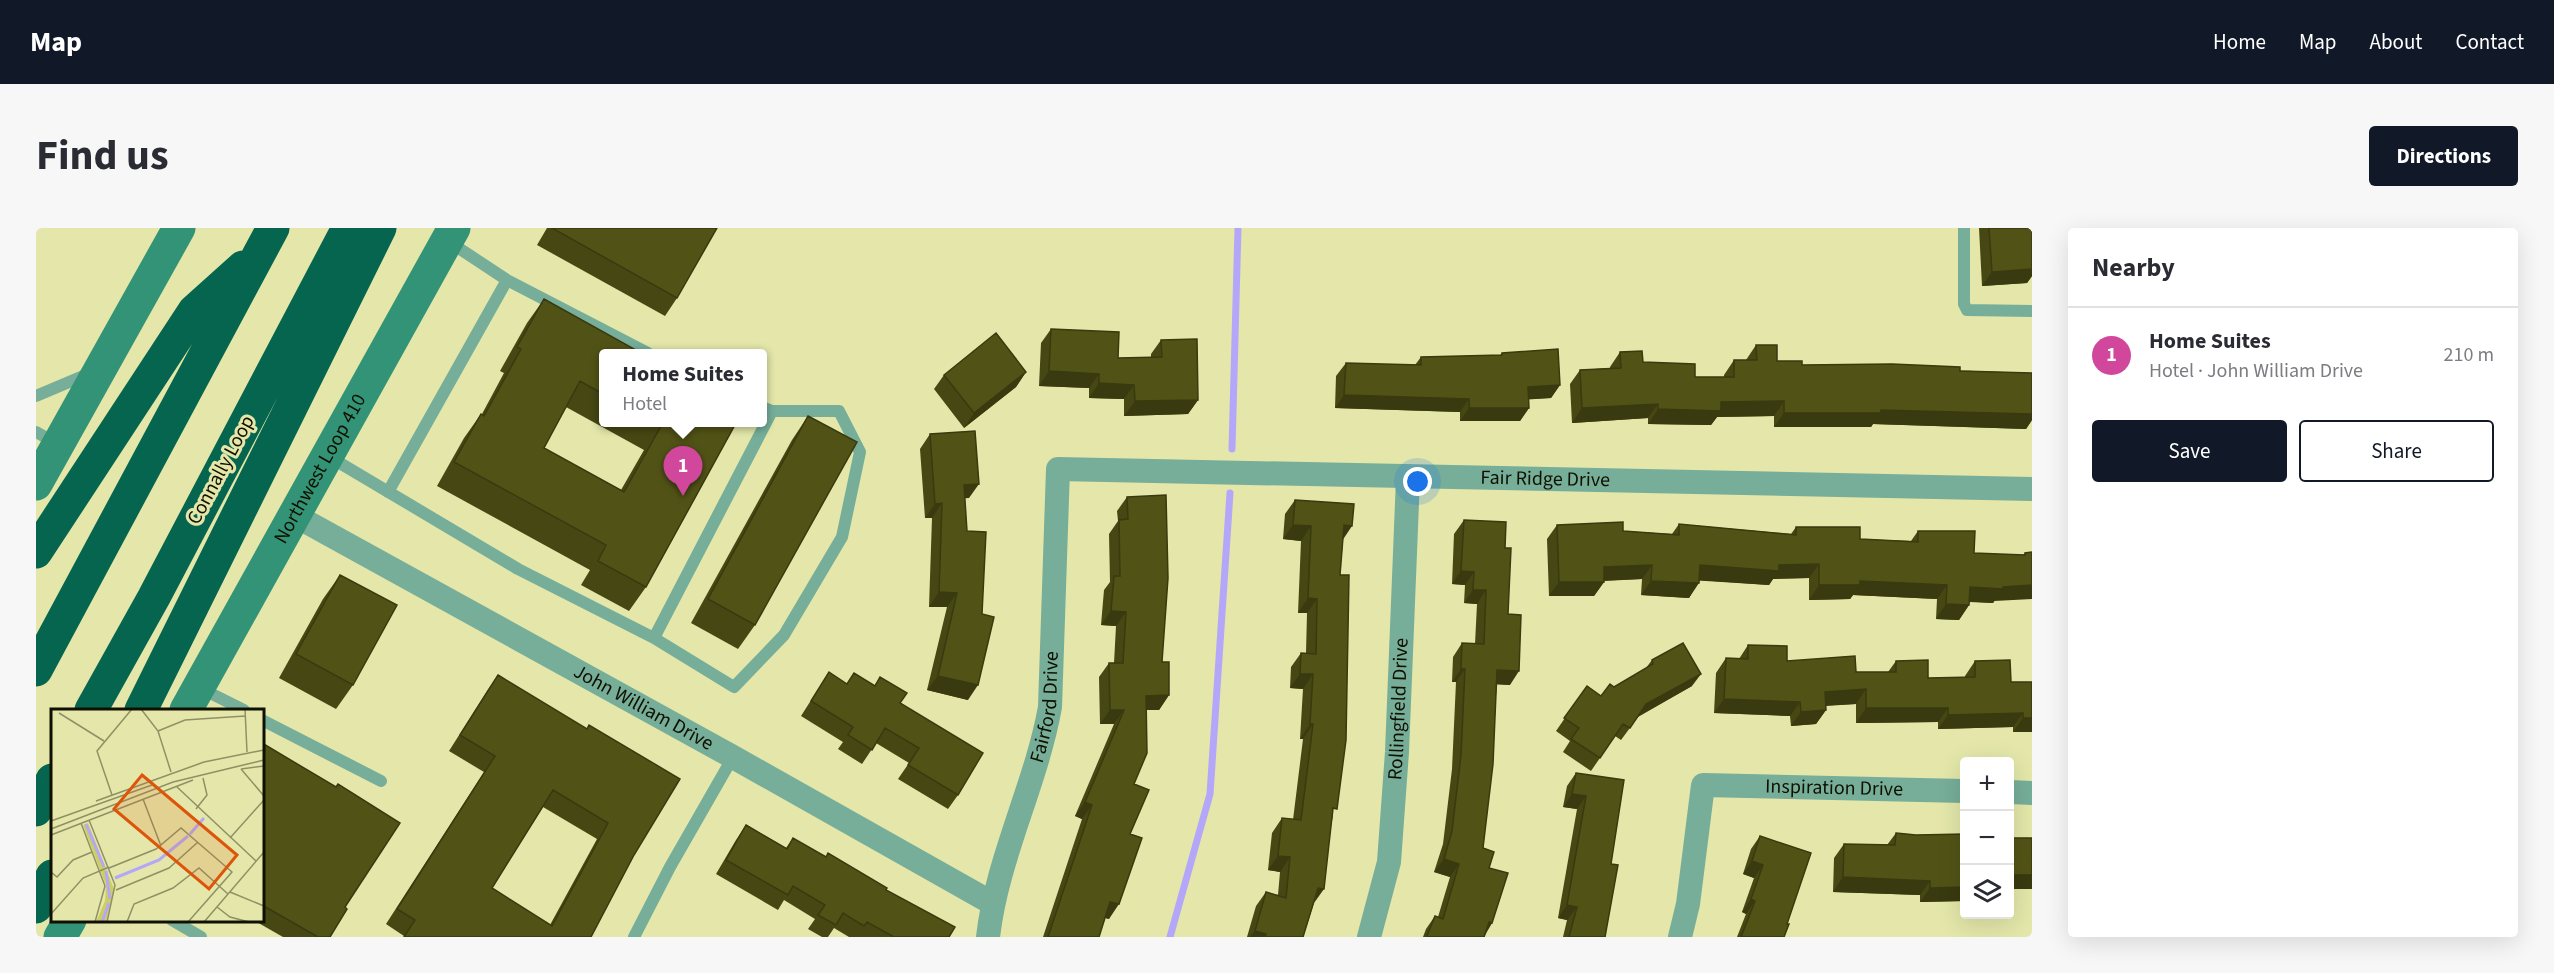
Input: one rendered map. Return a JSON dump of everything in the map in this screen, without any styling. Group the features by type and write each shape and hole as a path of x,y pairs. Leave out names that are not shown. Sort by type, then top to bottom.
{"highway":[{"name":"Connally Loop","path":"92,709 154,597 348,228"},
{"path":"142,709 380,228"},
{"path":"36,552 194,311 267,240"},
{"path":"36,670 267,240"},
{"path":"36,810 51,782"},
{"path":"36,907 51,878"}],"main road":[{"path":"36,484 47,438 100,369 179,228"},
{"name":"Northwest Loop 410","path":"192,699 451,235"},
{"path":"60,937 69,922"}],"street":[{"name":"Fair Ridge Drive","path":"1058,470 2032,489"},
{"name":"Fairford Drive","path":"988,937 992,903 1044,739 1050,708 1058,470"},
{"name":"Rollingfield Drive","path":"1369,937 1389,862 1397,752 1408,478"},
{"name":"John William Drive","path":"294,515 992,903"},
{"name":"Inspiration Drive","path":"1680,937 1688,904 1703,785 1960,791"},
{"path":"2014,792 2032,793"}],"lane":[{"path":"1964,228 1964,304 1967,310 2032,312"},
{"path":"451,235 507,280 638,349"},
{"path":"388,492 507,280"},
{"path":"36,396 100,369"},
{"path":"327,455 518,568 654,638 735,687 784,635 842,537 860,452 839,411 767,409"},
{"path":"654,638 758,427"},
{"path":"192,699 235,709"},
{"path":"264,721 381,781"},
{"path":"634,937 670,867 733,757"},
{"path":"174,922 201,937"}],"building":[{"path":"552,228 717,228 677,298"},
{"path":"1989,228 2032,228 2032,269 1992,272"},
{"path":"544,299 634,349 599,349 599,392 580,381 544,448 624,492 660,427 734,427 646,587 598,561 606,545 454,462 481,414 484,416 521,349 517,347"},
{"path":"1051,329 1119,332 1118,358 1162,357 1161,340 1197,339 1198,400 1135,401 1134,385 1099,383 1099,374 1049,371"},
{"path":"996,333 1026,372 974,413 944,375"},
{"path":"1756,345 1777,345 1777,361 1802,361 1802,365 1892,364 1960,367 1960,371 2032,373 2032,414 1881,410 1881,413 1784,413 1784,401 1721,402 1721,411 1658,409 1658,404 1582,408 1580,370 1621,368 1620,352 1642,351 1643,362 1695,364 1695,377 1734,377 1734,360 1757,360"},
{"path":"1558,349 1560,385 1528,387 1529,408 1469,408 1469,399 1344,395 1346,363 1421,365 1421,357 1502,355 1502,353"},
{"path":"808,416 857,442 755,625 708,599"},
{"path":"975,431 979,484 964,485 967,531 986,532 982,614 994,617 978,685 938,676 957,593 939,592 942,503 935,504 930,434"},
{"path":"1166,495 1168,578 1162,662 1169,662 1169,695 1146,696 1147,753 1134,784 1149,790 1130,834 1142,838 1119,904 1110,902 1099,937 1048,937 1092,805 1085,802 1124,710 1110,710 1109,663 1123,663 1126,612 1111,611 1114,576 1120,576 1119,520 1128,519 1127,497"},
{"path":"1295,500 1354,504 1352,526 1344,525 1340,575 1349,575 1346,740 1337,809 1333,808 1324,889 1318,888 1303,937 1265,937 1266,934 1255,931 1266,892 1286,898 1290,857 1278,856 1282,818 1301,820 1313,724 1310,724 1313,674 1300,674 1301,653 1316,654 1317,599 1308,598 1311,526 1293,525"},
{"path":"1464,520 1506,522 1505,548 1511,548 1508,614 1521,615 1519,671 1497,670 1493,764 1483,848 1494,852 1489,868 1508,873 1492,923 1489,922 1484,937 1428,937 1435,916 1443,919 1459,864 1444,859 1452,831 1461,755 1465,669 1461,669 1462,643 1484,644 1486,590 1473,590 1474,572 1461,571"},
{"path":"1623,522 1623,531 1679,535 1679,524 1796,535 1796,527 1860,527 1860,539 1918,542 1918,531 1975,531 1974,553 2025,555 2025,553 2032,552 2032,585 2003,587 2003,589 1970,587 1969,605 1946,604 1947,585 1860,581 1860,585 1819,585 1819,564 1779,565 1779,571 1700,565 1699,583 1651,581 1652,565 1604,567 1604,582 1559,582 1557,525"},
{"path":"340,575 397,605 353,685 296,654"},
{"path":"1683,643 1701,674 1646,704 1630,728 1623,724 1600,758 1571,739 1579,728 1564,718 1587,686 1601,696 1610,684 1614,687 1653,664 1652,660"},
{"path":"1748,645 1787,646 1787,661 1855,656 1856,672 1896,672 1896,661 1928,660 1928,678 1975,677 1975,661 2010,660 2011,682 2032,682 2032,718 2023,718 2023,713 1948,715 1948,708 1866,708 1866,689 1825,692 1826,710 1801,712 1800,702 1724,699 1726,658 1748,659"},
{"path":"829,672 847,684 854,673 875,686 880,677 907,693 900,703 983,753 958,795 908,765 919,748 885,728 872,750 848,735 853,727 811,701"},
{"path":"498,675 587,729 589,725 680,779 634,855 591,937 404,937 415,920 397,909 495,756 460,735","holes":["553,790 608,823 552,926 492,888"]},
{"path":"264,744 336,787 338,784 400,823 345,907 347,909 330,937 318,937 264,906"},
{"path":"1576,773 1624,780 1611,864 1618,865 1605,937 1569,937 1577,907 1567,905 1586,796 1572,794"},
{"path":"746,825 787,849 793,838 826,857 828,853 887,888 886,890 955,927 949,937 894,937 867,922 864,926 843,913 836,925 818,915 825,905 793,886 788,895 726,860"},
{"path":"1896,833 1960,834 1960,887 1930,888 1930,881 1843,877 1844,844 1895,845"},
{"path":"1760,836 1811,853 1784,937 1741,937 1755,901 1751,899 1763,865 1752,861"},
{"path":"2014,838 2032,838 2032,875 2014,875"}],"waterway":[{"path":"1232,449 1238,228"},
{"path":"1170,937 1210,794 1230,493"}],"place":[{"name":"Home Suites","path":"683,496"}]}
